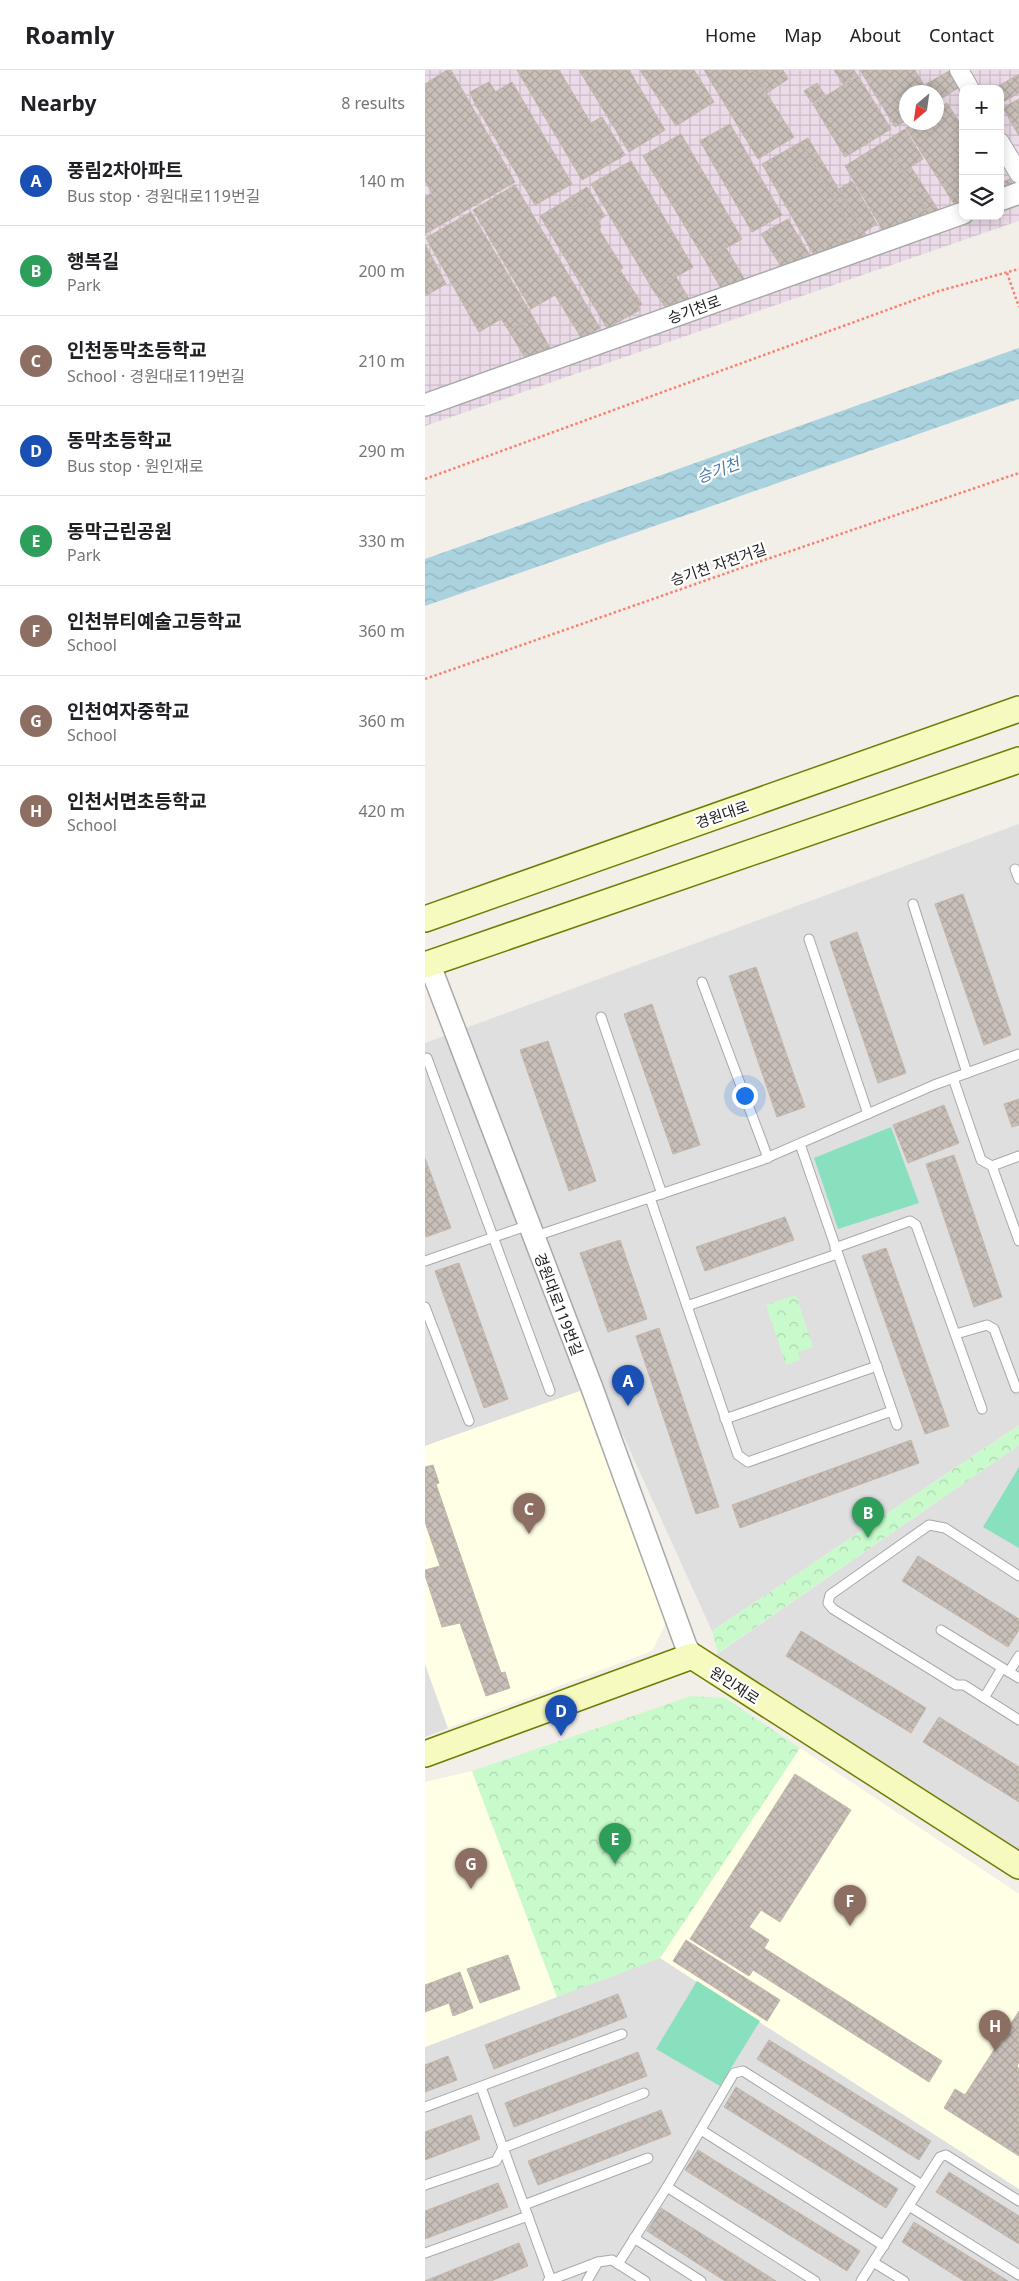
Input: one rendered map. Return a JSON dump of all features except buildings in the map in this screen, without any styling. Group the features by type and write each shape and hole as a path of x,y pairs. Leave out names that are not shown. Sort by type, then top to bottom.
{"main road":[{"name":"경원대로","path":"425,919 1019,709"},
{"path":"426,960 1019,760"},
{"path":"425,1754 692,1656"},
{"name":"원인재로","path":"692,1656 1019,1866"}],"street":[{"path":"959,70 968,85"},
{"path":"1004,149 1019,174"},
{"path":"1004,199 1019,193"},
{"name":"승기천로","path":"425,405 959,214"},
{"name":"경원대로119번길","path":"426,960 592,1388 686,1646 692,1656"}],"lane":[{"path":"1015,869 1019,879"},
{"path":"913,904 967,1073"},
{"path":"809,939 868,1114"},
{"path":"702,982 768,1158"},
{"path":"601,1016 662,1194"},
{"path":"425,1261 493,1238 531,1231 650,1198 768,1158 953,1078 1019,1054"},
{"path":"427,1058 550,1391"},
{"path":"953,1078 981,1160 992,1166 1019,1241"},
{"path":"799,1144 897,1425"},
{"path":"992,1166 1019,1156"},
{"path":"650,1198 738,1455 748,1462 892,1411"},
{"path":"687,1306 836,1251 910,1221 917,1225 983,1409"},
{"path":"425,1307 469,1421"},
{"path":"955,1334 987,1325 994,1329 1016,1388"},
{"path":"725,1419 877,1366"},
{"path":"1019,1576 945,1528 929,1525 831,1595 828,1603 833,1609 956,1685 965,1685 1019,1720"},
{"path":"941,1630 1019,1678"},
{"path":"984,1698 1005,1670 1019,1656"},
{"path":"425,2107 622,2034"},
{"path":"618,2264 667,2187 735,2073 743,2071 922,2185"},
{"path":"481,2086 549,2280 598,2262 612,2260 645,2281"},
{"path":"425,2185 496,2161 503,2148 644,2093"},
{"path":"701,2130 884,2246"},
{"path":"861,2281 940,2157 946,2155 1019,2201"},
{"path":"524,2205 648,2158"},
{"path":"667,2187 815,2281"},
{"path":"909,2206 1019,2275"},
{"path":"425,2253 528,2216"},
{"path":"634,2238 701,2281"},
{"path":"587,2281 598,2262"},
{"path":"873,2262 903,2281"}],"path":[{"path":"425,479 939,292 1019,269"},
{"path":"1007,273 1019,307"},
{"name":"승기천 자전거길","path":"425,680 734,570 1019,474"}],"shaded area":[{"path":"425,70 1019,70 1019,221 425,426"},
{"path":"1019,824 1019,1425 712,1631 533,1237 464,1058 580,1391 425,1446 425,1043"},
{"path":"580,1391 666,1623 652,1651 448,1728 425,1664 425,1446"},
{"path":"1019,1445 1019,1865 703,1664"},
{"path":"425,1664 448,1728 425,1737"},
{"path":"800,1748 1019,1894 1019,2189 660,1958"},
{"path":"472,1771 557,1997 425,2047 425,1782"},
{"path":"660,1958 1019,2189 1019,2281 425,2281 425,2047"}],"green space":[{"path":"891,1127 919,1203 838,1229 814,1158"},
{"path":"796,1295 813,1347 798,1352 800,1360 786,1365 766,1305"},
{"path":"1019,1425 1019,1445 718,1653 712,1631"},
{"path":"1019,1467 1019,1548 983,1527"},
{"path":"691,1696 725,1698 800,1748 660,1958 557,1997 472,1771"},
{"path":"697,1981 760,2021 720,2086 656,2049"}],"water":[{"name":"승기천","path":"1019,348 1019,399 425,606 425,559"}],"place":[{"name":"풍림2차아파트","path":"628,1406"},
{"name":"인천동막초등학교","path":"529,1534"},
{"name":"행복길","path":"868,1538"},
{"name":"동막초등학교","path":"561,1736"},
{"name":"동막근린공원","path":"615,1864"},
{"name":"인천여자중학교","path":"471,1889"},
{"name":"인천뷰티예술고등학교","path":"850,1926"},
{"name":"인천서면초등학교","path":"995,2051"}]}
